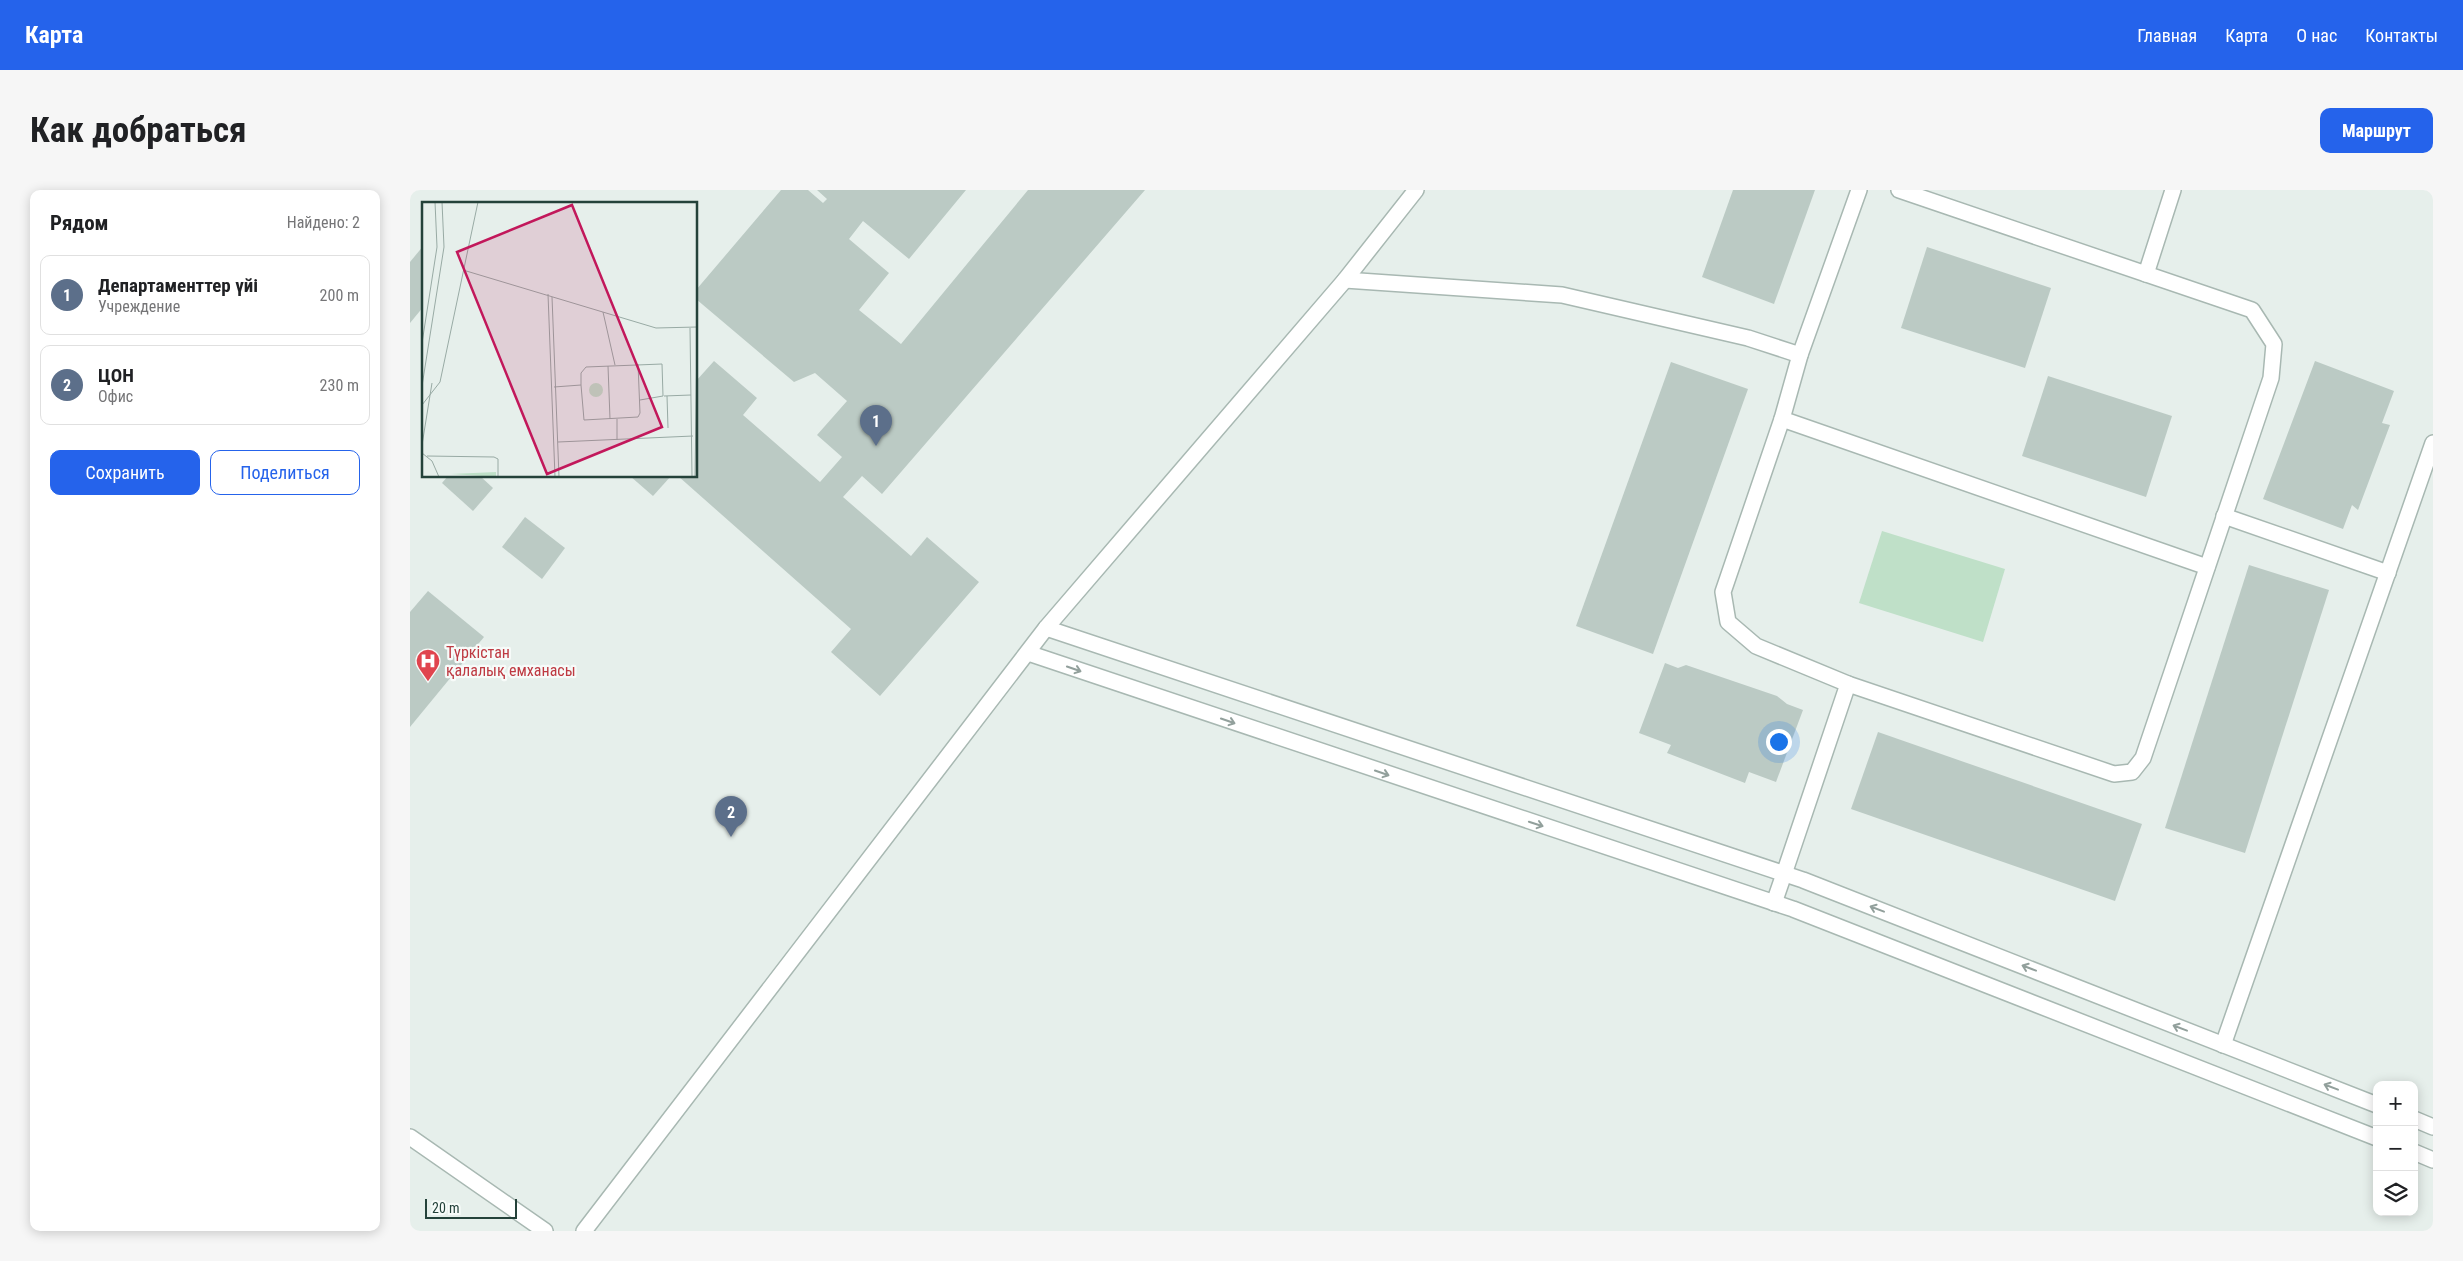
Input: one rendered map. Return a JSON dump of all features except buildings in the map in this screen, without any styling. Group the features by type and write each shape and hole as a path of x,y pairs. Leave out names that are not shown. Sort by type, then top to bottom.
{"street":[{"path":"584,1231 1046,628 1344,280 1416,190"},
{"path":"1859,190 1800,355 1782,419 1724,592 1728,622 1756,646 1848,684 2114,774 2132,772 2143,758 2271,378 2274,344 2252,310 1900,190"},
{"path":"2146,274 2173,190"},
{"path":"1344,280 1562,295 1748,338 1800,355"},
{"path":"1782,419 2207,567"},
{"path":"2223,1045 2433,443"},
{"path":"2224,516 2388,573"},
{"path":"1046,628 1784,874 2373,1103"},
{"path":"1028,653 1774,903 2373,1136"},
{"path":"1774,903 1848,684"},
{"path":"2418,1121 2433,1127"},
{"path":"410,1137 545,1231"},
{"path":"2418,1154 2433,1160"}],"green space":[{"path":"1882,531 2005,569 1983,642 1859,603"}],"place":[{"name":"Департаменттер үйі","path":"876,446"},
{"name":"Түркістан қалалық емханасы","path":"428,682"},
{"name":"ЦОН","path":"731,837"}]}
